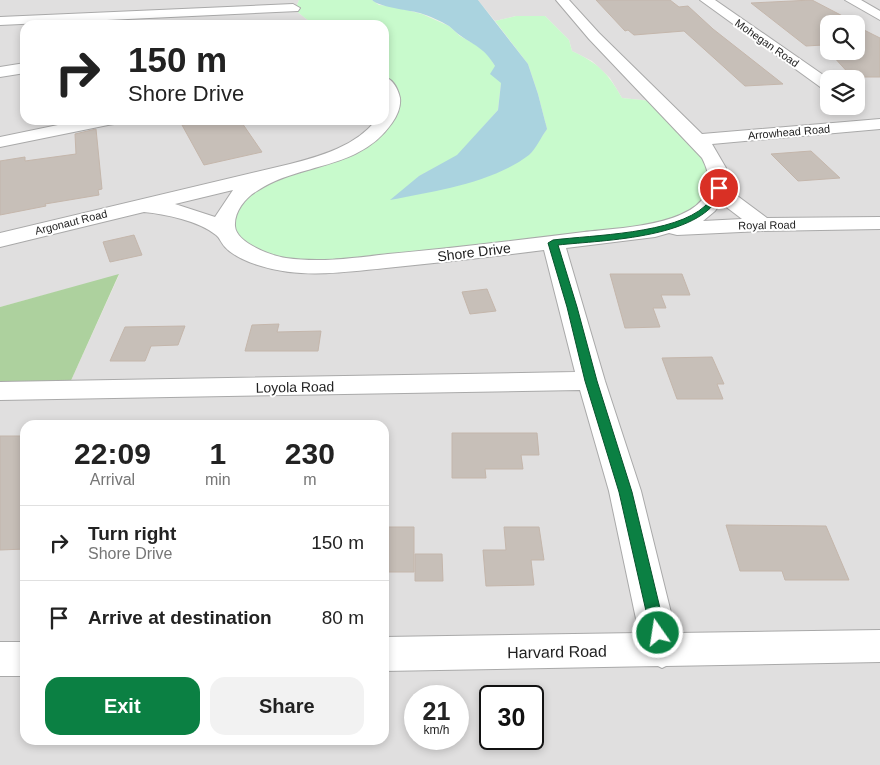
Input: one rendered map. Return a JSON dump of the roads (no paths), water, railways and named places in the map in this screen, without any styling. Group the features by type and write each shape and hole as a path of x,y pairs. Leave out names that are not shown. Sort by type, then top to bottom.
{"street":[{"path":"562,0 594,36 698,140 715,162 720,177 718,191 762,225"},
{"name":"Mohegan Road","path":"706,0 820,80"},
{"path":"851,0 880,16"},
{"path":"0,21 294,4 296,17 299,20"},
{"path":"0,72 20,69"},
{"path":"389,91 392,106 389,111"},
{"path":"865,112 880,123"},
{"name":"Arrowhead Road","path":"698,140 880,123"},
{"path":"0,142 83,125"},
{"path":"225,231 224,219 240,195 268,178 335,157 368,138 382,125"},
{"path":"142,205 295,169"},
{"name":"Shore Drive","path":"142,205 189,214 209,222 225,231 232,242 252,255 287,265 312,267 424,258 655,230 695,217 708,208 718,191"},
{"name":"Argonaut Road","path":"0,240 142,205"},
{"name":"Royal Road","path":"655,230 762,225 880,223"},
{"path":"553,243 591,381 625,492 662,651"},
{"name":"Loyola Road","path":"0,391 591,381"},
{"name":"Harvard Road","path":"389,654 880,646"},
{"path":"0,659 20,659"}],"water":[{"path":"372,0 478,0 528,64 547,129 532,152 514,165 481,179 462,185 390,200 419,176 457,155 498,110 501,83 490,74 495,66 487,55 449,26 420,13 387,6"}]}
